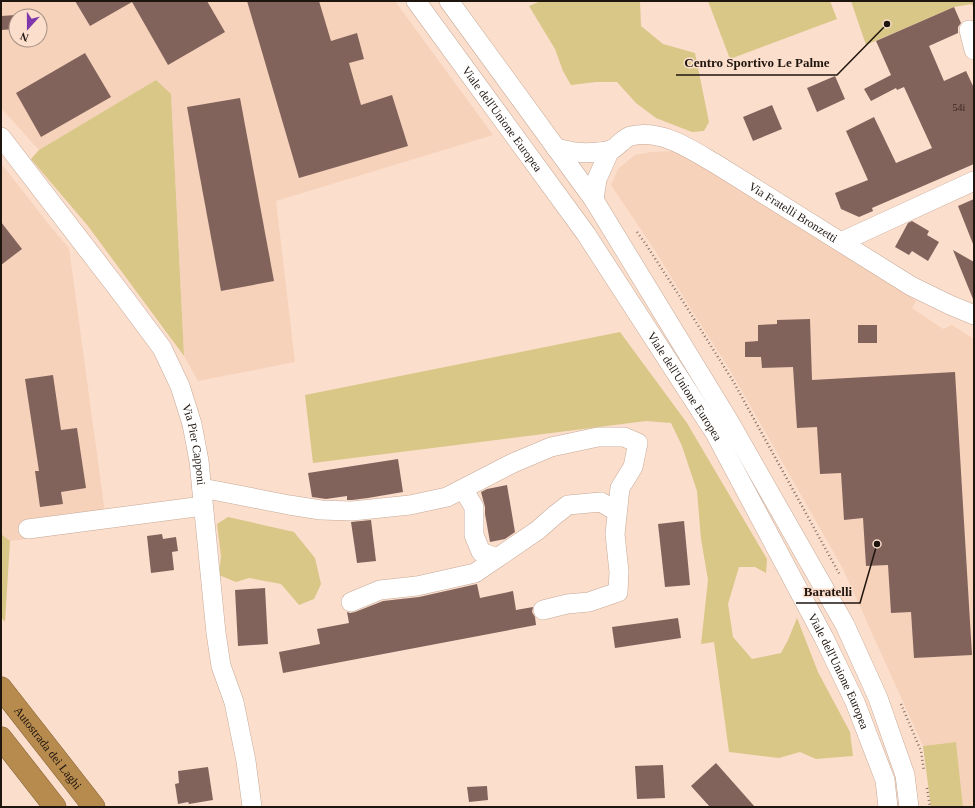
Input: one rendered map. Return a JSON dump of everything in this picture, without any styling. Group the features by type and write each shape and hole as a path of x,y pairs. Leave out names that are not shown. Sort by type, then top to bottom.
{"highway":[{"name":"Autostrada dei Laghi","path":"1,688 94,807"},
{"path":"1,738 55,807"}],"street":[{"name":"Viale dell'Unione Europea","path":"416,1 586,234 715,433 824,638 855,702 885,780 888,807"},
{"name":"Viale dell'Unione Europea","path":"449,1 594,200 730,424 845,625 880,705 905,775 909,807"},
{"path":"969,30 974,50"},
{"name":"Via Fratelli Bronzetti","path":"594,200 597,179 610,150 629,136 647,135 666,138 698,154 911,286 974,315"},
{"name":"Via Pier Capponi","path":"1,137 162,348 180,386 192,424 199,461 216,633 221,666 234,702 246,761 252,807"},
{"name":"Via Fratelli Bronzetti","path":"556,148 574,153 610,150"},
{"path":"842,242 974,182"},
{"path":"28,529 202,497 290,505 320,510 352,511 410,505 447,497 513,463 551,447 598,437 624,437 638,443 633,467 620,488 615,534 619,572 618,592 589,602 567,604 542,610"},
{"path":"462,489 474,507 474,535 481,552 497,558"},
{"path":"350,602 380,590 417,586 475,573 538,530 568,505 601,502 617,512"}],"shaded area":[{"path":"6,1 395,1 493,135 276,201 295,362 198,381 184,356 171,94 156,80 39,150 1,108 1,4"},
{"path":"541,1 640,1 641,26 663,44 695,53 709,122 704,131 692,132 656,118 636,103 617,82 596,82 571,85 563,71 555,49 529,6"},
{"path":"708,1 830,1 837,19 730,59"},
{"path":"851,1 974,1 974,10 972,4 954,7 866,45"},
{"path":"156,80 171,94 184,356 88,226 31,159 39,150"},
{"path":"675,151 785,216 896,285 916,301 912,308 943,329 952,325 974,339 974,807 963,807 956,742 923,746 843,569 730,370 654,249 611,185 618,169 635,155 651,152"},
{"path":"1,164 69,248 106,529 10,541 1,534"},
{"path":"620,332 687,423 767,559 766,573 755,567 739,567 728,604 733,637 752,659 781,653 797,618 818,672 850,732 853,756 816,759 800,752 779,758 729,752 714,642 701,644 708,580 701,539 697,491 682,446 671,423 646,421 313,463 305,395"},
{"path":"228,517 294,532 315,558 321,584 314,599 299,605 281,584 249,578 236,582 219,575 221,556 217,524"},
{"path":"1,534 10,541 5,622 1,617"},
{"path":"956,742 963,807 931,807 923,746"}],"building":[{"path":"75,1 207,1 225,32 168,65 132,2 90,26"},
{"path":"247,1 319,1 331,41 357,33 364,59 349,63 361,105 392,95 408,146 299,178"},
{"path":"954,7 961,23 958,27 958,33 929,46 944,81 966,71 974,88 974,164 872,208 873,211 859,217 841,209 835,193 868,180 846,131 874,117 896,163 932,148 904,87 897,90 896,88 871,101 864,89 891,75 876,41"},
{"path":"1,16 8,16 8,30 1,30"},
{"path":"85,53 111,97 41,137 16,93"},
{"path":"835,76 845,99 817,112 807,88"},
{"path":"240,98 274,281 221,291 187,107"},
{"path":"772,105 782,129 753,141 743,117"},
{"path":"974,199 974,244 973,244 958,206"},
{"path":"912,221 929,231 927,235 939,242 928,261 912,251 909,255 895,247 908,223"},
{"path":"1,222 22,249 1,265"},
{"path":"953,250 974,262 974,299 973,299"},
{"path":"810,319 812,380 955,372 972,655 914,658 911,612 891,613 888,565 866,566 863,518 844,520 841,473 820,474 817,427 797,428 793,367 762,368 761,357 745,357 745,342 758,341 758,325 777,324 777,320"},
{"path":"858,325 877,325 877,343 858,343"},
{"path":"53,375 61,430 77,428 86,488 61,492 63,504 40,507 35,471 39,471 25,379"},
{"path":"398,459 403,492 352,500 347,500 347,496 326,499 312,497 308,473"},
{"path":"507,485 515,532 505,539 490,542 485,507 481,492 487,489"},
{"path":"371,520 376,561 357,563 351,522"},
{"path":"684,521 690,585 665,587 658,524"},
{"path":"162,534 163,539 176,537 178,551 172,552 174,570 151,573 147,536"},
{"path":"477,584 480,598 513,591 516,610 533,607 532,612 535,617 536,625 283,673 279,652 320,644 317,629 349,623 347,612 355,612 383,601 419,597"},
{"path":"265,588 268,644 238,646 235,590"},
{"path":"678,618 681,638 615,648 612,627"},
{"path":"716,763 755,807 710,807 691,786"},
{"path":"663,765 665,798 637,799 635,766"},
{"path":"208,767 213,800 189,804 188,802 178,804 175,784 179,783 178,771"},
{"path":"487,786 488,800 469,802 467,787"}],"place":[{"name":"Centro Sportivo Le Palme","path":"887,24"},
{"name":"Baratelli","path":"877,544"}]}
